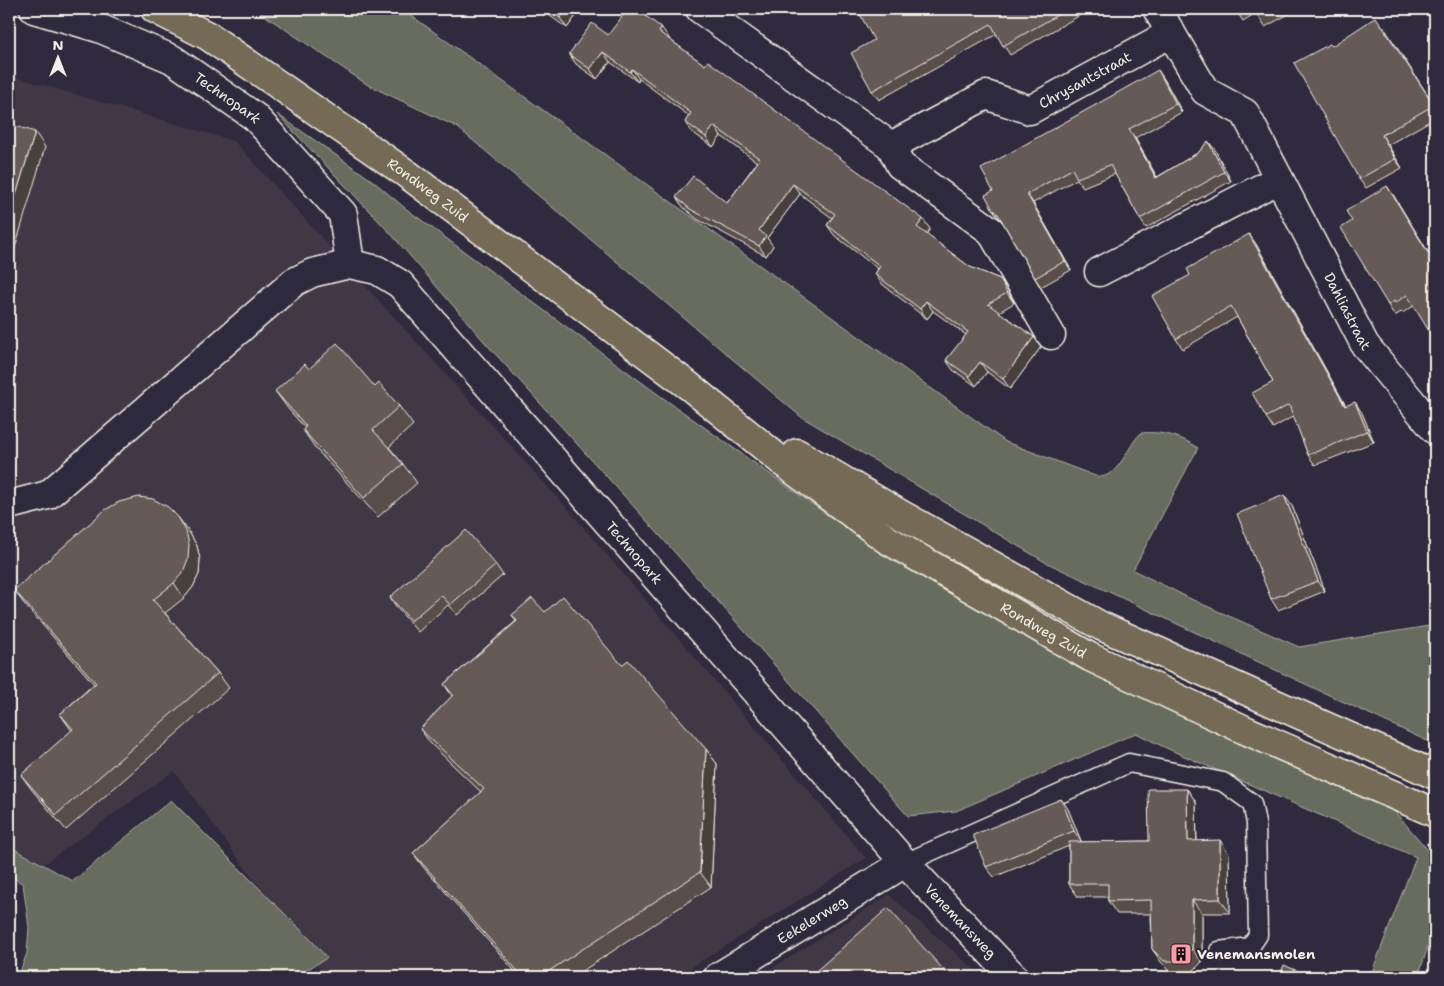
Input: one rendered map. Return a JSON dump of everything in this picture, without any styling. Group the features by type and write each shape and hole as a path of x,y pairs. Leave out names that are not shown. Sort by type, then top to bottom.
{"main road":[{"name":"Rondweg Zuid","path":"155,9 208,36 407,174 689,386 785,464 886,539 1090,657 1245,730 1435,813"},
{"name":"Rondweg Zuid","path":"689,386 793,451 902,515 1102,626 1435,775"}],"street":[{"name":"Technopark","path":"34,9 99,28 172,58 255,117 343,214 350,264"},
{"path":"700,9 891,146 900,165 991,231 1051,335"},
{"name":"Dahliastraat","path":"1157,9 1205,91 1245,114 1365,345 1435,430"},
{"name":"Chrysantstraat","path":"891,146 986,95 1030,110 1171,33"},
{"path":"1099,272 1279,179"},
{"name":"Technopark","path":"9,505 48,495 294,282 312,273 350,264 377,270 400,284 905,864"},
{"name":"Eekelerweg","path":"718,977 905,864"},
{"name":"Venemansweg","path":"905,864 1014,977"}],"lane":[{"path":"905,864 1129,763 1223,782 1252,803 1256,823 1258,935 1250,947 1219,951"}],"shaded area":[{"path":"9,75 234,141 568,509 866,858 676,977 325,977 174,771 9,889"},
{"path":"889,895 983,977 758,977"}],"green space":[{"path":"255,9 402,9 1006,442 1098,477 1106,476 1118,467 1141,433 1178,437 1192,444 1198,448 1133,570 1193,600 1299,647 1429,626 1435,627 1435,737 1427,741 1045,562 800,416 457,127 368,85"},
{"path":"277,114 373,181 405,208 659,395 836,521 1076,666 1395,812 1427,849 1435,878 1435,925 1418,977 1370,977 1416,857 1166,748 1136,733 956,811 908,816 646,520 489,347 391,234"},
{"path":"171,800 327,958 294,977 18,977 27,953 29,927 23,884 9,875 9,846 73,881"}],"building":[{"path":"547,9 566,9 560,18"},
{"path":"628,9 636,9 662,28 659,32 705,65 708,61 923,219 917,227 970,267 1000,279 1007,293 988,304 1034,337 1003,379 980,362 969,376 946,360 968,332 926,301 920,309 875,274 880,266 827,225 835,214 793,184 759,230 766,236 759,246 690,209 676,197 693,176 727,203 760,159 714,126 706,137 685,122 691,113 632,69 630,72 603,52 590,69 569,54 592,23 608,35"},
{"path":"857,9 895,9 896,12 902,9 1068,9 1003,46 991,24 872,91 851,53 874,40"},
{"path":"1253,9 1272,9 1258,16"},
{"path":"1376,17 1434,105 1382,135 1395,159 1359,179 1294,63 1330,44 1332,46"},
{"path":"1158,70 1176,104 1129,129 1156,178 1199,152 1208,141 1224,172 1140,219 1110,165 1077,178 1072,169 1027,194 1065,261 1035,278 985,195 993,191 981,169"},
{"path":"9,124 35,132 9,218"},
{"path":"1387,186 1435,264 1435,341 1407,295 1388,305 1341,228 1352,221 1346,211"},
{"path":"1249,234 1345,406 1355,402 1367,431 1308,455 1289,405 1266,417 1252,393 1273,382 1231,306 1176,339 1152,296 1190,275 1187,269"},
{"path":"337,343 375,387 379,383 399,406 373,430 403,464 364,498 303,430 306,426 275,391 305,364 309,369"},
{"path":"1284,495 1318,581 1271,599 1237,514"},
{"path":"139,497 153,499 168,507 178,517 186,531 189,544 188,559 183,572 174,583 153,600 218,673 56,815 21,775 73,729 60,714 96,683 14,590 105,510 119,502"},
{"path":"466,530 496,565 450,605 441,595 411,621 390,597"},
{"path":"563,596 622,665 628,660 706,749 700,872 540,977 523,977 413,853 484,789 420,729 453,695 444,684 517,621 512,615 532,598 545,612"},
{"path":"1148,789 1187,789 1188,841 1220,840 1220,899 1192,900 1192,949 1181,961 1164,961 1152,949 1151,900 1108,901 1108,884 1069,884 1069,842 1149,841"},
{"path":"1061,799 1074,831 986,867 973,835"},
{"path":"888,908 950,977 809,977"},
{"path":"1284,965 1311,977 1279,977"}],"place":[{"name":"Venemansmolen","path":"1181,954"}]}
